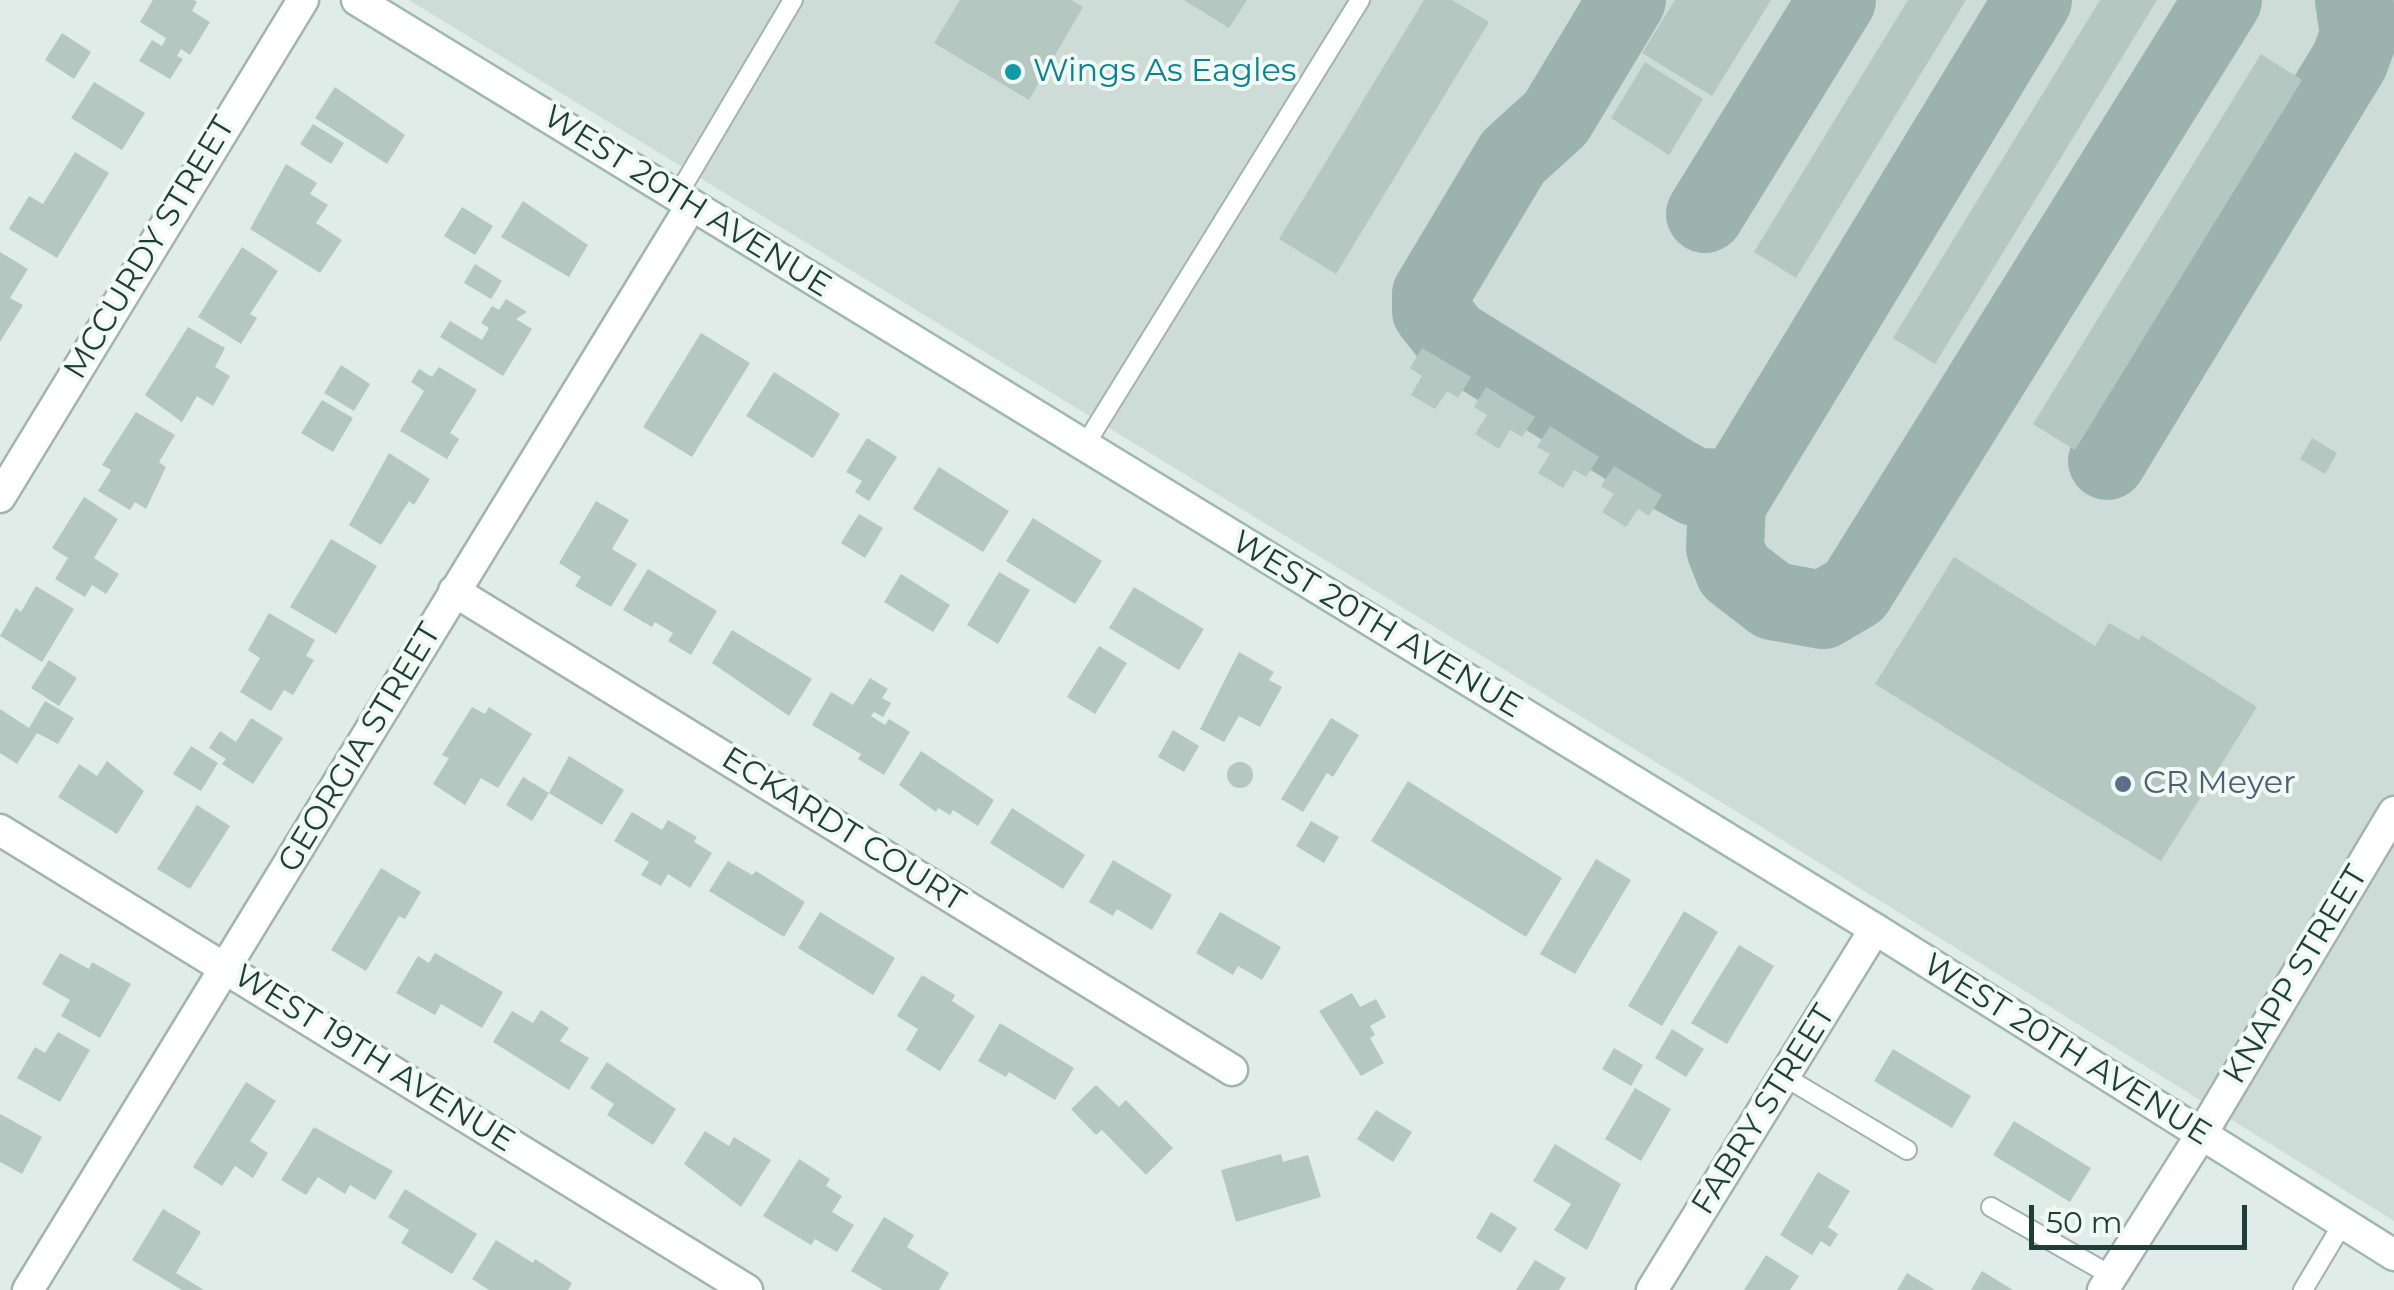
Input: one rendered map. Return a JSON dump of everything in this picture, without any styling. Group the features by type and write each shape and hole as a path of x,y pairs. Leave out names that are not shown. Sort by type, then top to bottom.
{"street":[{"name":"MCCURDY STREET","path":"0,497 302,0"},
{"name":"WEST 20TH AVENUE","path":"358,0 1874,929 2394,1255"},
{"name":"GEORGIA STREET","path":"28,1290 227,969 684,201"},
{"name":"ECKARDT COURT","path":"454,590 1232,1070"},
{"name":"WEST 19TH AVENUE","path":"0,830 747,1290"},
{"name":"KNAPP STREET","path":"2107,1283 2389,830"},
{"name":"FABRY STREET","path":"1652,1290 1874,929"}],"lane":[{"path":"684,201 793,0"},
{"path":"1084,446 1360,0"},
{"path":"1784,1077 1907,1150"},
{"path":"1991,1206 2107,1283"},
{"path":"2302,1290 2344,1223"}],"shaded area":[{"path":"409,0 2394,0 2394,1221 1747,818"}],"building":[{"path":"153,0 194,0 197,2 192,11 210,22 190,55 181,49 177,56 183,59 170,79 139,61 152,40 162,46 166,38 140,22"},
{"name":"Wings As Eagles","path":"960,0 1071,0 1083,7 1029,100 934,43"},
{"path":"1184,0 1247,0 1229,28"},
{"path":"1424,0 1452,0 1489,22 1336,274 1279,239"},
{"path":"1675,0 1771,0 1712,96 1642,53"},
{"path":"1908,0 1966,0 1796,278 1754,252"},
{"path":"2100,0 2157,0 1935,364 1893,338"},
{"path":"62,33 91,52 74,79 45,60"},
{"path":"2261,54 2302,80 2075,450 2033,424"},
{"path":"1645,62 1703,99 1669,155 1611,118"},
{"path":"94,82 145,113 122,150 71,118"},
{"path":"335,87 405,135 387,164 315,118"},
{"path":"313,124 344,143 331,164 300,144"},
{"path":"75,152 109,173 57,258 9,229 29,196 43,204"},
{"path":"286,164 317,183 310,194 328,205 316,223 342,240 320,273 250,229"},
{"path":"523,201 588,245 569,277 501,237"},
{"path":"462,207 493,226 475,255 444,236"},
{"path":"242,247 278,271 250,314 257,318 241,344 198,317"},
{"path":"0,252 28,269 10,298 23,305 0,342"},
{"path":"475,264 502,281 491,299 464,283"},
{"path":"506,299 527,312 516,319 532,329 503,376 440,337 450,321 482,340 489,328 481,323 492,306 499,310"},
{"path":"188,327 225,348 215,367 230,376 213,406 197,396 182,422 145,395"},
{"path":"701,333 750,363 692,457 643,427"},
{"path":"1422,348 1471,377 1458,398 1447,391 1435,409 1411,395 1422,376 1410,368"},
{"path":"341,365 370,384 354,411 324,393"},
{"path":"439,367 477,390 450,433 459,439 447,459 400,431 424,391 411,382 419,369 432,377"},
{"path":"774,372 840,414 813,458 746,416"},
{"path":"1486,387 1535,417 1522,437 1510,430 1499,449 1475,434 1487,415 1474,407"},
{"path":"322,400 353,418 333,452 301,433"},
{"path":"136,412 175,435 159,462 166,467 146,509 135,502 130,510 98,491 111,470 102,465"},
{"path":"1550,426 1599,457 1586,477 1574,470 1563,488 1538,473 1550,454 1537,447"},
{"path":"867,438 897,457 869,501 855,492 862,481 846,472"},
{"path":"2312,438 2337,453 2325,474 2300,459"},
{"path":"389,453 430,479 414,505 409,501 381,545 349,525"},
{"path":"1614,466 1662,495 1649,516 1638,509 1626,527 1602,512 1614,494 1601,486"},
{"path":"939,467 1009,511 983,552 913,509"},
{"path":"84,497 118,519 94,558 119,574 106,594 92,585 85,597 55,579 68,558 52,548"},
{"path":"596,501 629,520 612,549 637,564 611,607 575,586 581,577 559,563"},
{"path":"859,514 883,528 865,558 841,543"},
{"path":"1033,518 1102,561 1075,604 1006,561"},
{"path":"331,539 377,566 336,634 290,607"},
{"name":"CR Meyer","path":"1954,557 2095,646 2109,623 2139,640 2142,635 2257,707 2161,861 1875,684"},
{"path":"648,569 717,611 691,655 668,641 673,633 655,622 652,627 623,610"},
{"path":"999,572 1030,590 998,644 967,625"},
{"path":"901,574 950,605 933,632 884,602"},
{"path":"36,586 74,609 42,662 0,636 16,608 21,612"},
{"path":"1134,587 1204,629 1179,670 1109,628"},
{"path":"269,613 315,640 306,656 314,660 293,695 284,690 271,711 240,692 260,658 248,650"},
{"path":"732,630 812,679 789,716 712,663"},
{"path":"1099,646 1127,663 1095,714 1067,697"},
{"path":"1239,652 1274,672 1269,680 1282,687 1260,727 1239,716 1224,742 1200,729"},
{"path":"49,660 77,678 59,706 31,688"},
{"path":"870,678 888,689 882,698 891,703 883,717 874,712 871,716 885,725 889,719 910,732 884,775 858,759 861,754 812,725 831,692 853,705"},
{"path":"45,701 74,718 58,744 37,733 17,764 0,753 0,709 29,728"},
{"path":"472,707 485,714 489,707 532,734 498,788 481,778 465,805 433,784 449,758 442,755"},
{"path":"251,718 283,738 253,784 222,764 226,759 209,748 220,731 236,742"},
{"path":"1331,718 1359,735 1333,777 1327,773 1303,812 1281,799"},
{"path":"1173,730 1199,746 1184,772 1158,757"},
{"path":"191,746 218,763 201,791 173,774"},
{"path":"921,751 994,800 978,826 953,810 950,815 938,808 936,812 899,785"},
{"path":"569,756 624,790 602,825 549,793"},
{"path":"107,761 144,791 117,834 58,797 79,764 97,776"},
{"path":"1240,762 1249,766 1253,775 1249,784 1240,788 1231,784 1227,775 1231,766"},
{"path":"523,777 549,793 532,821 506,805"},
{"path":"1408,781 1562,878 1526,937 1371,841"},
{"path":"197,805 230,826 190,889 157,869"},
{"path":"1012,808 1085,855 1063,889 990,843"},
{"path":"632,812 662,830 668,820 697,837 694,842 712,853 690,888 668,874 661,886 641,875 649,862 614,841"},
{"path":"1311,821 1339,837 1324,863 1296,846"},
{"path":"1596,859 1631,880 1575,974 1540,954"},
{"path":"1113,860 1172,895 1152,930 1117,909 1113,916 1089,902"},
{"path":"728,861 752,875 756,871 805,902 784,937 709,891"},
{"path":"381,868 421,892 405,919 399,916 366,971 331,950"},
{"path":"1684,911 1718,932 1662,1026 1628,1006"},
{"path":"820,912 895,958 873,995 798,948"},
{"path":"1220,912 1281,947 1262,980 1238,966 1233,975 1196,953"},
{"path":"1739,945 1774,966 1727,1044 1691,1023"},
{"path":"60,953 89,969 92,962 131,984 100,1038 61,1016 70,1000 42,984"},
{"path":"435,953 503,992 482,1028 441,1004 435,1015 396,993 418,956 429,963"},
{"path":"922,975 955,995 952,1001 975,1016 940,1071 906,1050 918,1029 897,1016"},
{"path":"1352,993 1360,1007 1376,999 1386,1017 1370,1026 1375,1035 1370,1038 1384,1063 1361,1076 1319,1011"},
{"path":"541,1010 569,1028 560,1041 589,1058 569,1090 493,1042 512,1011 533,1023"},
{"path":"1000,1023 1074,1068 1055,1100 1009,1072 1006,1077 978,1061"},
{"path":"1672,1029 1704,1049 1686,1077 1655,1058"},
{"path":"58,1032 90,1050 60,1102 17,1078 35,1047 45,1053"},
{"path":"1614,1048 1643,1065 1631,1086 1602,1069"},
{"path":"1893,1049 1971,1096 1952,1128 1874,1081"},
{"path":"607,1062 676,1109 653,1145 607,1115 614,1104 590,1088"},
{"path":"246,1082 276,1101 250,1141 268,1153 253,1178 235,1166 222,1186 193,1167"},
{"path":"1096,1085 1119,1107 1126,1100 1173,1148 1146,1175 1102,1130 1096,1135 1071,1109"},
{"path":"1635,1088 1671,1109 1641,1161 1605,1139"},
{"path":"1376,1110 1412,1132 1393,1162 1357,1139"},
{"path":"0,1114 42,1137 22,1174 0,1162"},
{"path":"2014,1121 2091,1168 2070,1202 1993,1155"},
{"path":"314,1127 393,1171 375,1200 350,1185 345,1194 318,1177 306,1195 281,1180"},
{"path":"705,1131 729,1146 734,1137 771,1160 741,1207 684,1164"},
{"path":"1555,1144 1621,1184 1587,1250 1554,1230 1571,1204 1533,1181"},
{"path":"1281,1154 1283,1162 1308,1155 1321,1197 1236,1222 1221,1170"},
{"path":"799,1159 830,1179 826,1186 842,1196 832,1212 854,1225 837,1252 815,1239 811,1245 763,1216"},
{"path":"1818,1172 1850,1191 1828,1227 1838,1234 1830,1247 1821,1241 1812,1255 1780,1235"},
{"path":"405,1189 477,1234 452,1274 401,1243 409,1230 388,1217"},
{"path":"163,1209 201,1232 176,1273 204,1290 182,1290 132,1260"},
{"path":"1491,1212 1517,1228 1501,1253 1476,1238"},
{"path":"884,1217 914,1235 907,1247 949,1273 939,1290 883,1290 851,1271"},
{"path":"496,1240 572,1283 568,1290 489,1290 472,1279"},
{"path":"1766,1255 1799,1276 1790,1290 1744,1290"},
{"path":"1535,1260 1566,1278 1559,1290 1516,1290"},
{"path":"1982,1271 2013,1290 1971,1290"},
{"path":"1907,1273 1935,1290 1897,1290"}],"taxiway":[{"path":"1627,0 1556,118 1513,157 1431,294 1431,311 1452,338 1673,475 1695,487 1734,488"},
{"path":"1705,214 1837,0"},
{"path":"2033,0 1727,504 1725,548 1734,571 1773,601 1823,610 1855,591 2223,0"},
{"path":"2107,461 2350,60 2359,35 2354,0"}],"place":[{"name":"Wings As Eagles","path":"1013,72"},
{"name":"CR Meyer","path":"2123,784"}]}
